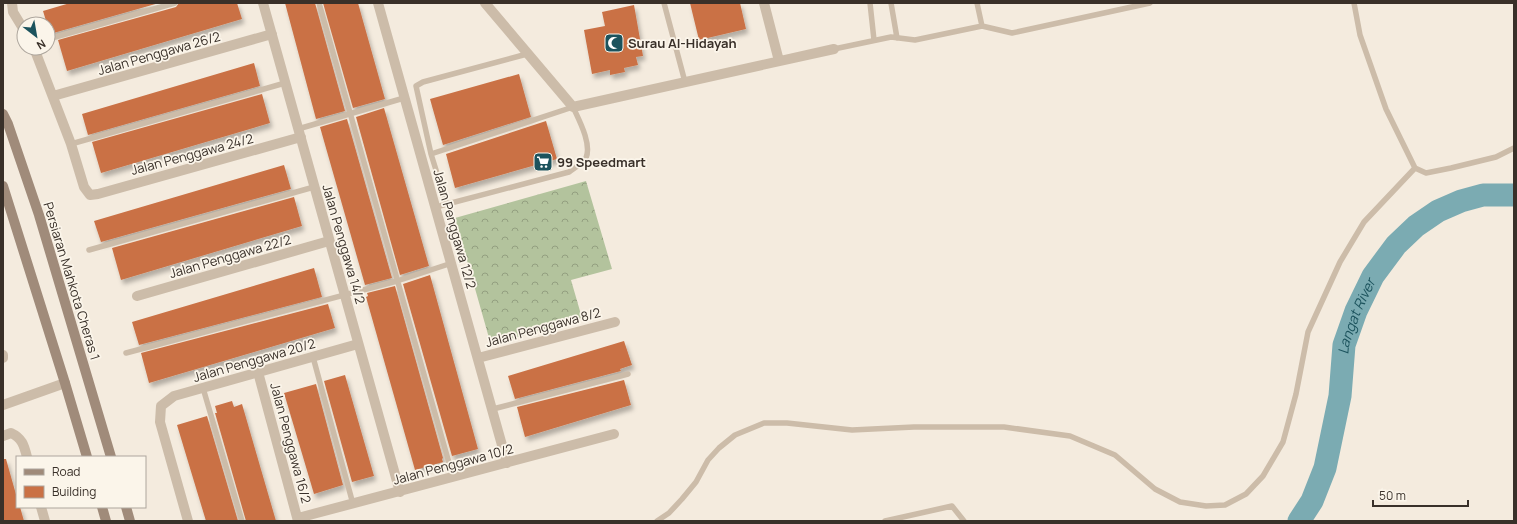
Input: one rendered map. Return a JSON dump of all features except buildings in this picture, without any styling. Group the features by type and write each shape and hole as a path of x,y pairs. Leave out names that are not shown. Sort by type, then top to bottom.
{"main road":[{"name":"Persiaran Mahkota Cheras 1","path":"3,114 39,215 111,456"},
{"path":"3,186 66,383 87,456"},
{"path":"102,508 106,521"},
{"path":"126,508 130,521"}],"street":[{"path":"12,3 13,12 16,17"},
{"name":"Jalan Penggawa 14/2","path":"263,3 400,492"},
{"name":"Jalan Penggawa 12/2","path":"378,3 508,463"},
{"path":"485,3 527,54 574,107 834,49"},
{"path":"764,3 779,62"},
{"name":"Jalan Penggawa 26/2","path":"53,96 272,34"},
{"path":"37,56 70,144"},
{"name":"Jalan Penggawa 24/2","path":"70,144 84,187 90,195 98,194 299,133"},
{"name":"Jalan Penggawa 22/2","path":"138,296 329,241"},
{"name":"Jalan Penggawa 8/2","path":"478,358 615,322"},
{"name":"Jalan Penggawa 20/2","path":"188,521 160,422 161,406 174,396 358,344"},
{"name":"Jalan Penggawa 16/2","path":"258,372 298,520"},
{"path":"3,405 66,383"},
{"path":"3,436 10,433 18,437 23,444 27,456"},
{"name":"Jalan Penggawa 10/2","path":"298,520 614,434"},
{"path":"41,508 45,521"}],"lane":[{"path":"56,37 175,3"},
{"path":"319,3 453,477"},
{"path":"664,3 685,82"},
{"path":"870,3 874,40"},
{"path":"891,3 897,38"},
{"path":"977,3 982,26"},
{"path":"834,49 891,37 915,40 982,26 1012,33 1150,3"},
{"path":"1354,3 1360,35 1386,109 1415,168 1426,173 1451,168 1496,157 1514,148"},
{"path":"447,205 431,154 416,86 423,82 527,54"},
{"path":"70,144 285,83"},
{"path":"299,133 350,113 404,98"},
{"path":"431,154 574,107 587,143 588,151 585,159 569,172 436,207"},
{"path":"657,521 669,513 682,500 696,482 708,460 719,448 735,435 764,423 787,423 852,430 914,427 1004,427 1070,436 1115,455 1155,489 1180,502 1206,506 1225,505 1246,494 1263,476 1283,442 1296,394 1308,332 1340,262 1364,222 1415,168"},
{"path":"88,250 314,187"},
{"path":"126,353 345,296 452,264"},
{"path":"313,357 353,504"},
{"path":"493,409 628,374"},
{"path":"203,388 242,521"},
{"path":"885,521 952,506 964,521"}],"green space":[{"path":"586,181 612,269 571,280 582,318 491,345 455,218"}],"waterway":[{"name":"Langat River","path":"1299,521 1312,501 1325,468 1340,396 1344,345 1356,311 1373,276 1396,245 1416,226 1438,211 1461,201 1483,195 1514,195"}],"place":[{"name":"Surau Al-Hidayah","path":"614,43"},
{"name":"99 Speedmart","path":"543,162"}]}
